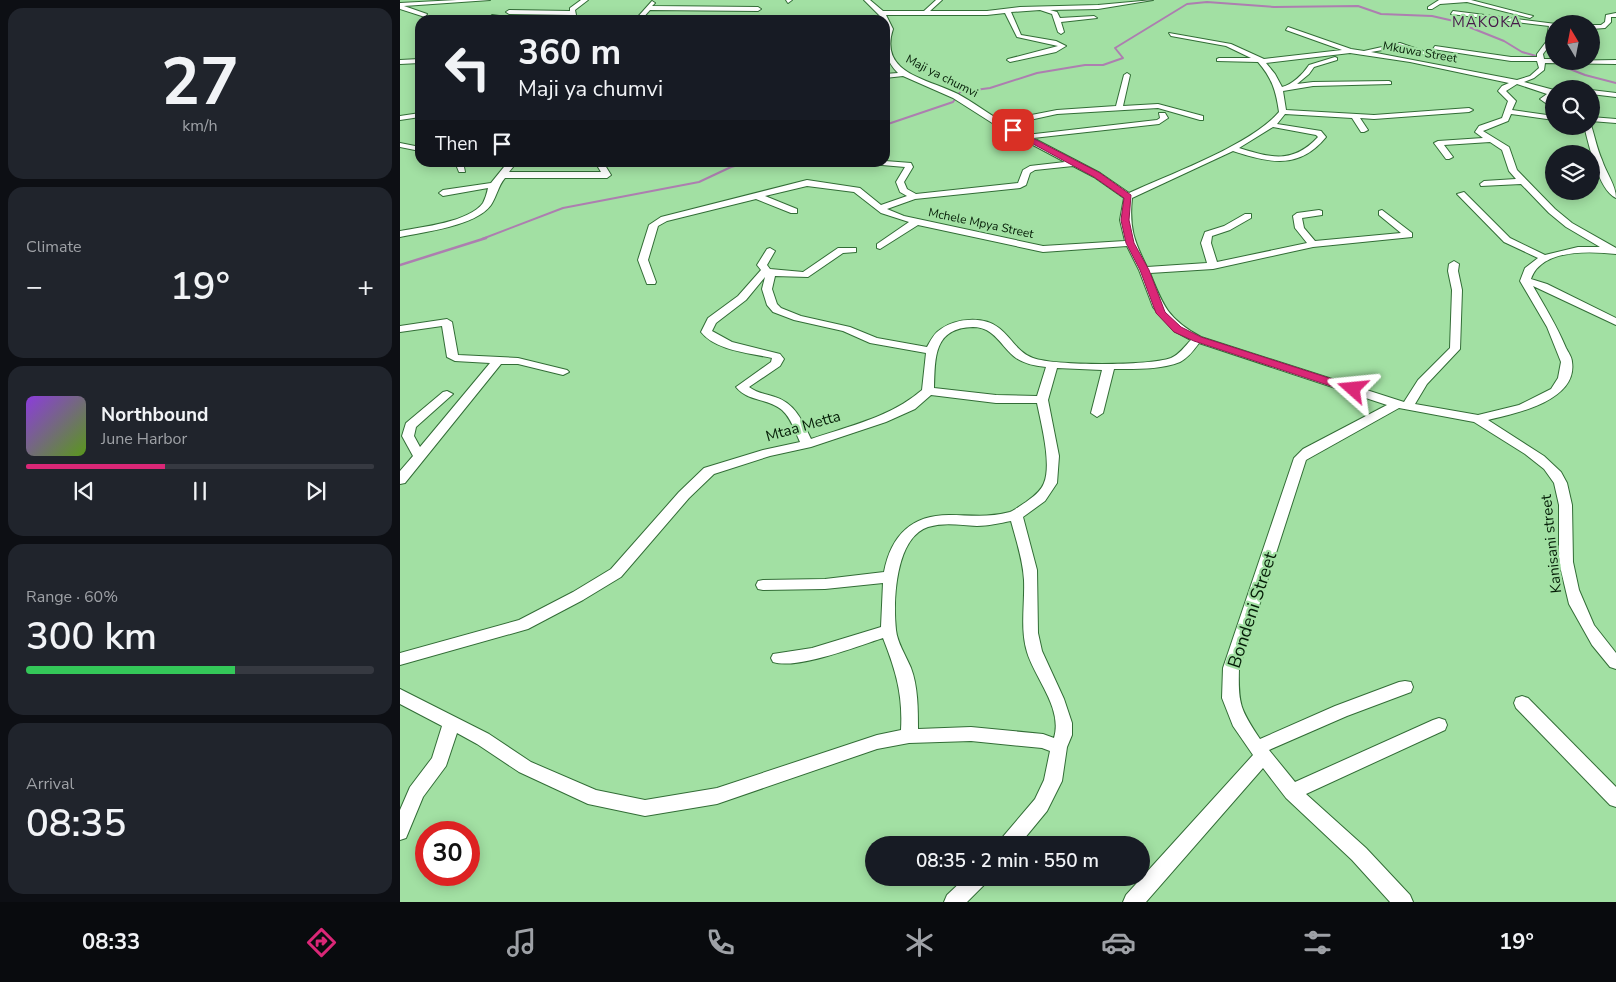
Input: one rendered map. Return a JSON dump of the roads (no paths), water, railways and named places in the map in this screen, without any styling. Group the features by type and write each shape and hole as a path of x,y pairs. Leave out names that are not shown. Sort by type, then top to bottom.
{"street":[{"path":"448,0 459,2"},
{"path":"400,6 487,0"},
{"path":"574,15 572,9 574,6 585,0"},
{"path":"642,15 655,0"},
{"path":"868,0 883,15 926,12 987,13 1007,10 1098,7 1150,0"},
{"path":"926,12 939,0"},
{"path":"1430,8 1438,2 1465,0 1530,16 1545,22"},
{"path":"1038,9 1041,1"},
{"path":"650,15 686,4"},
{"path":"1513,4 1530,16"},
{"path":"400,6 425,15"},
{"path":"648,8 758,9"},
{"path":"1038,9 1054,12 1061,32"},
{"path":"1007,10 1019,36 1054,42 1063,46 1055,51 1030,54 1010,60"},
{"path":"509,12 548,15"},
{"path":"1453,13 1545,24"},
{"path":"1600,28 1608,22 1608,16 1616,15"},
{"path":"1058,20 1094,18"},
{"path":"1288,29 1350,51"},
{"path":"1171,34 1225,44 1252,53 1262,61 1280,89 1282,112 1272,125 1233,148 1128,197 1125,220 1130,243 1144,270 1161,313 1178,330 1197,339 1402,405 1478,419 1523,408 1555,390 1564,378 1567,362 1552,327 1525,281 1525,277 1535,264 1545,258 1576,251 1614,251"},
{"path":"1366,53 1373,49 1400,45 1474,66 1532,77 1542,69 1540,54 1545,47"},
{"path":"1435,48 1511,59 1545,60"},
{"path":"1290,87 1307,73 1310,66 1336,59 1350,51"},
{"name":"Mkuwa Street","path":"1219,60 1262,61 1350,51 1517,82 1532,77"},
{"name":"Maji ya chumvi","path":"890,58 904,74 951,93 1000,124 1112,184 1128,197"},
{"path":"400,62 415,60"},
{"path":"1600,62 1616,62"},
{"path":"890,75 904,74"},
{"path":"1127,75 1115,108 1119,119 1164,112 1200,118"},
{"path":"1545,90 1517,82 1501,89 1512,101 1503,121 1479,130 1481,134 1494,140 1506,149 1513,171 1569,225 1614,251"},
{"path":"1280,89 1290,87 1389,84"},
{"path":"1600,93 1616,94"},
{"path":"1000,124 1057,112 1158,106 1164,112 1164,118 1160,122 1026,137"},
{"path":"1282,112 1354,116 1441,114 1469,110"},
{"path":"1507,111 1545,117"},
{"path":"400,118 415,116"},
{"path":"1354,116 1364,130"},
{"path":"1600,120 1616,121"},
{"path":"1233,148 1268,159 1282,159 1307,153 1322,137 1318,133 1272,125"},
{"path":"1590,135 1606,182 1616,195"},
{"path":"1449,158 1438,143 1494,140"},
{"path":"400,145 415,148"},
{"path":"890,164 908,165 909,167 900,182 903,190 914,197"},
{"path":"880,208 914,197 1020,185 1023,184 1026,172 1033,168 1074,164"},
{"path":"400,234 448,224 476,214 487,204 494,185 509,167"},
{"path":"502,175 606,175 602,167"},
{"path":"1484,184 1522,181"},
{"name":"Mchele Mpya Street","path":"759,197 808,183 849,187 871,199 880,208 891,214 916,222 1043,249 1130,243"},
{"path":"443,193 494,185"},
{"path":"1461,194 1508,240 1545,258"},
{"path":"651,282 643,260 654,225 664,219 759,197 794,210"},
{"path":"1313,244 1300,228 1297,216 1319,213"},
{"path":"1144,270 1213,266 1313,244 1409,235 1382,213"},
{"path":"1213,266 1206,243 1208,234 1227,228 1248,216"},
{"name":"Mchele Mpya Street","path":"880,246 916,222"},
{"path":"770,251 762,265 769,272 805,276 840,250 853,250"},
{"path":"1402,405 1455,349 1457,290 1453,271 1454,264"},
{"path":"769,272 767,289 772,305 777,310 798,318 846,329 874,340 931,351"},
{"path":"769,272 740,300 722,311 707,328 706,332 708,335 731,344 776,356 778,359 776,364 742,387 753,395 780,403 786,408 807,444"},
{"path":"1525,281 1543,286 1616,322"},
{"path":"400,329 447,322 452,344 451,355 455,358 518,361 564,372"},
{"path":"1042,400 996,399 928,391 931,351 936,338 956,326 978,323 994,330 1013,352 1022,358 1052,366 1109,366 1176,360 1197,339"},
{"path":"400,480 499,359"},
{"path":"909,736 910,712 904,671 888,632 890,578 894,556 912,530 923,523 940,520 993,521 1016,515 1040,498 1051,483 1053,456 1042,400 1052,366"},
{"path":"1097,413 1109,366"},
{"name":"Mtaa Metta","path":"400,659 523,625 578,596 616,573 684,495 709,471 767,453 807,444 882,419 910,406 928,391"},
{"path":"419,456 408,436 410,426 448,394"},
{"name":"Bondeni Street","path":"1402,405 1307,452 1300,458 1231,668 1230,698 1239,721 1260,752 1292,792 1359,854 1403,902"},
{"name":"Kanisani street","path":"1478,419 1495,432 1536,457 1557,475 1565,507 1566,563 1573,599 1593,635 1616,663"},
{"path":"1015,836 1041,805 1053,781 1059,747 1065,730 1061,712 1034,651 1030,611 1031,578 1016,515"},
{"path":"763,586 825,584 890,578"},
{"path":"779,658 812,654 888,632"},
{"path":"1133,902 1260,752 1340,710 1405,687"},
{"path":"400,696 450,724 483,739 525,767 594,798 645,808 717,796 877,742 909,736 971,734 1043,741 1059,747"},
{"path":"1522,703 1616,799"},
{"path":"400,832 416,793 440,761 450,724"},
{"path":"1292,792 1439,725"},
{"path":"954,902 970,886"}],"waterway":[{"path":"890,123 953,102 960,92 990,88 1037,73 1085,65 1103,65 1123,58 1115,48 1187,4 1207,2 1274,7 1358,6 1381,14 1432,16 1454,21 1504,41 1522,52 1536,56"},
{"path":"1572,70 1616,83"},
{"path":"482,239 563,208 699,182 731,167"},
{"path":"400,265 486,238"}],"district":[{"name":"MAKOKA","path":"1487,22"}]}
